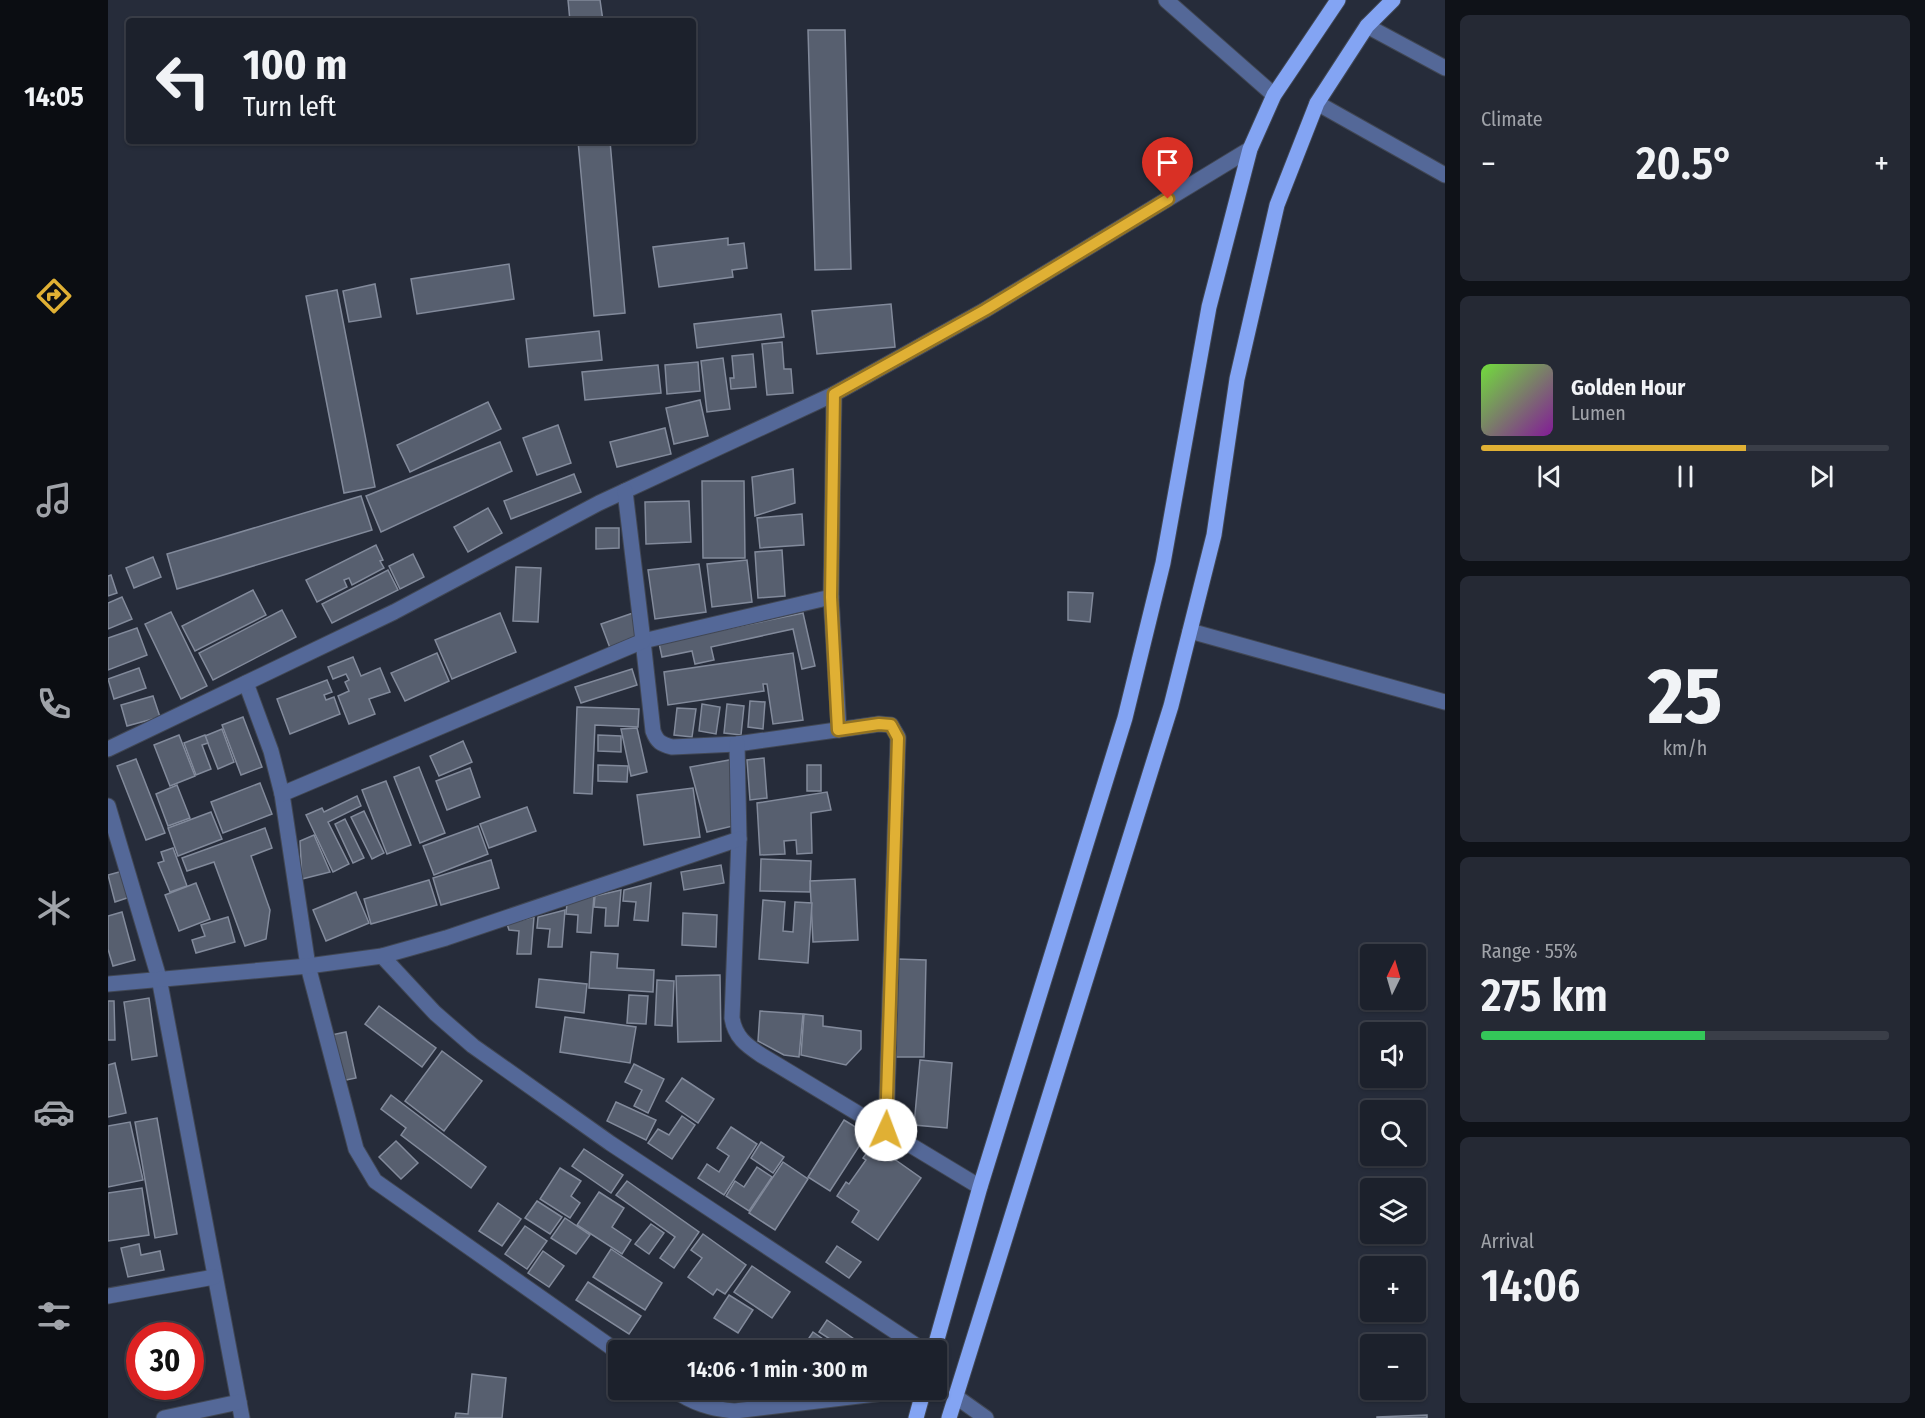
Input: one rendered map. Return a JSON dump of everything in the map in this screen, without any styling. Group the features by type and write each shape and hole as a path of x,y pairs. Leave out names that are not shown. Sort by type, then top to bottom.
{"main road":[{"path":"937,1340 980,1187 1125,718 1163,563 1209,307 1250,149 1274,95 1338,0"},
{"path":"949,1418 1140,811 1190,631 1214,535 1237,379 1277,205 1317,103 1366,26 1393,0"},
{"path":"916,1418 921,1400"}],"street":[{"path":"1167,0 1274,95"},
{"path":"1366,26 1445,68"},
{"path":"1317,103 1445,175"},
{"path":"108,749 394,612 625,491 834,394 985,310 1250,149"},
{"path":"834,394 831,597 838,730"},
{"path":"625,491 656,740 672,747 737,744 879,724 891,725 898,738 886,1130"},
{"path":"282,794 643,641 831,597"},
{"path":"1190,631 1445,702"},
{"path":"246,683 271,751 282,794 308,966 356,1149 375,1181 608,1345"},
{"path":"737,744 738,839 732,1018 734,1030 742,1042 761,1055 980,1187"},
{"path":"108,806 159,978 242,1418"},
{"path":"108,984 308,966 382,956 446,938 738,839"},
{"path":"382,956 435,1013 473,1046 610,1143 908,1340"},
{"path":"108,1296 214,1277"},
{"path":"955,1396 986,1418"},
{"path":"688,1400 712,1409 735,1411 826,1400"},
{"path":"164,1418 239,1402"}],"building":[{"path":"568,0 600,0 603,18 570,18"},
{"path":"808,30 845,30 851,269 815,270"},
{"path":"578,144 610,144 625,313 594,316"},
{"path":"728,238 728,245 744,243 747,268 732,270 733,277 659,287 653,247"},
{"path":"509,264 514,299 417,314 411,279"},
{"path":"375,284 381,317 349,322 343,291"},
{"path":"337,290 375,487 344,493 306,296"},
{"path":"891,304 895,347 817,354 812,311"},
{"path":"781,314 784,337 697,348 694,324"},
{"path":"599,331 602,360 529,367 526,339"},
{"path":"782,342 784,369 791,369 793,393 767,395 762,344"},
{"path":"753,354 756,387 731,389 730,378 734,378 732,356"},
{"path":"723,358 730,409 707,412 701,361"},
{"path":"698,362 700,391 667,394 665,365"},
{"path":"658,365 661,393 585,400 582,372"},
{"path":"700,400 708,436 674,444 666,408"},
{"path":"488,402 501,429 410,472 397,445"},
{"path":"558,425 571,463 537,475 523,438"},
{"path":"665,428 671,454 617,467 610,442"},
{"path":"500,442 512,471 381,532 366,496"},
{"path":"793,469 795,503 755,516 752,477"},
{"path":"574,474 581,492 511,519 504,501"},
{"path":"702,481 744,481 745,558 703,558"},
{"path":"361,496 372,530 177,589 167,554"},
{"path":"689,501 691,542 646,544 645,502"},
{"path":"488,508 502,533 468,552 454,527"},
{"path":"802,514 804,545 760,548 757,518"},
{"path":"596,528 619,528 619,548 596,549"},
{"path":"376,545 384,568 352,585 349,578 344,580 347,587 317,602 306,580"},
{"path":"782,550 785,596 758,598 755,552"},
{"path":"413,554 424,577 400,589 389,566"},
{"path":"153,557 161,577 134,588 126,568"},
{"path":"747,560 752,602 712,607 707,564"},
{"path":"699,564 706,612 655,619 648,570"},
{"path":"516,567 541,568 538,622 513,621"},
{"path":"388,570 398,590 332,623 322,604"},
{"path":"111,575 117,593 108,596 108,576"},
{"path":"253,590 266,615 195,651 182,626"},
{"path":"1068,592 1093,593 1090,622 1068,620"},
{"path":"122,597 132,619 108,629 108,603"},
{"path":"282,610 296,637 213,680 199,653"},
{"path":"171,612 207,686 181,699 145,624"},
{"path":"500,613 516,652 452,679 435,640"},
{"path":"633,613 641,637 610,648 601,624"},
{"path":"803,613 815,666 802,669 793,629 711,647 714,660 695,664 692,651 662,657 659,643"},
{"path":"137,628 147,655 108,670 108,638"},
{"path":"437,653 449,681 405,701 391,673"},
{"path":"793,653 803,720 773,724 767,684 763,684 764,691 668,705 664,672"},
{"path":"353,657 361,676 380,668 390,692 369,699 375,714 349,724 338,696 349,691 345,682 349,680 346,674 333,679 328,667"},
{"path":"139,668 146,688 114,699 108,679"},
{"path":"632,669 637,685 581,703 575,687"},
{"path":"327,680 332,692 324,695 326,700 334,697 340,714 290,734 277,699"},
{"path":"153,696 160,717 127,726 121,705"},
{"path":"750,701 765,702 763,729 748,727"},
{"path":"702,704 720,707 716,734 699,731"},
{"path":"727,704 744,706 741,735 724,733"},
{"path":"577,707 639,709 638,727 595,725 592,794 574,793"},
{"path":"677,708 696,709 692,737 674,735"},
{"path":"243,717 262,767 241,775 222,725"},
{"path":"637,728 647,772 631,776 621,729"},
{"path":"222,729 234,762 218,769 205,736"},
{"path":"179,735 195,776 170,786 154,745"},
{"path":"205,735 208,743 202,745 211,769 196,775 184,743"},
{"path":"598,735 621,736 621,752 598,751"},
{"path":"463,741 472,762 439,776 430,756"},
{"path":"764,758 767,798 750,800 747,760"},
{"path":"136,759 165,833 146,840 117,766"},
{"path":"735,759 733,826 707,832 690,767"},
{"path":"598,765 628,766 627,782 598,781"},
{"path":"807,765 821,765 821,791 807,791"},
{"path":"419,767 445,833 420,843 394,777"},
{"path":"470,768 480,797 447,810 436,781"},
{"path":"386,781 411,845 387,854 362,790"},
{"path":"260,783 272,814 223,833 211,802"},
{"path":"177,785 190,818 168,826 156,794"},
{"path":"693,788 700,837 644,845 637,795"},
{"path":"827,792 831,810 811,813 812,853 797,854 796,840 784,841 785,854 760,855 757,803"},
{"path":"357,796 361,806 328,822 349,864 333,872 306,815 322,808 324,812"},
{"path":"527,807 536,831 489,848 480,824"},
{"path":"364,811 384,853 372,859 351,817"},
{"path":"211,812 222,839 178,856 168,828"},
{"path":"345,819 364,858 353,863 335,824"},
{"path":"478,826 488,854 434,875 423,846"},
{"path":"265,828 272,848 251,856 270,910 266,939 245,946 214,862 187,871 182,858"},
{"path":"314,835 330,872 302,879 300,841"},
{"path":"173,848 187,886 170,892 158,863 164,861 161,852"},
{"path":"761,859 811,861 810,892 760,891"},
{"path":"491,860 499,888 441,905 433,878"},
{"path":"721,865 724,883 684,890 681,872"},
{"path":"123,871 130,897 115,902 108,875"},
{"path":"855,879 858,940 813,942 810,881"},
{"path":"429,880 437,905 371,924 364,899"},
{"path":"196,883 210,919 179,931 165,895"},
{"path":"651,883 648,921 634,920 636,902 623,901 624,890"},
{"path":"621,890 618,926 605,926 606,908 594,907 595,896"},
{"path":"356,892 369,923 326,941 313,910"},
{"path":"594,896 591,933 577,932 578,915 566,914 567,903"},
{"path":"763,900 785,902 783,931 793,932 795,902 812,903 808,963 759,959"},
{"path":"565,910 562,947 548,947 550,929 537,928 538,917"},
{"path":"122,912 135,960 113,966 108,949 108,916"},
{"path":"683,913 717,915 716,947 682,945"},
{"path":"228,917 235,942 196,953 192,940 205,936 201,925"},
{"path":"534,917 531,954 517,954 519,931 509,930 507,924"},
{"path":"591,952 618,954 617,968 654,970 653,992 589,988"},
{"path":"898,959 926,960 924,1057 896,1057"},
{"path":"720,975 721,1041 678,1042 676,976"},
{"path":"539,979 587,984 584,1013 536,1007"},
{"path":"657,980 674,981 672,1026 655,1025"},
{"path":"629,995 648,996 646,1024 627,1023"},
{"path":"149,998 157,1056 132,1060 124,1002"},
{"path":"108,1001 114,1001 115,1040 108,1040"},
{"path":"379,1006 436,1048 422,1067 365,1024"},
{"path":"760,1011 803,1014 799,1057 784,1055 758,1041"},
{"path":"804,1014 823,1016 823,1026 861,1031 861,1049 846,1065 801,1055"},
{"path":"565,1017 636,1027 630,1063 560,1052"},
{"path":"346,1032 356,1078 341,1081 331,1035"},
{"path":"442,1051 482,1081 444,1131 405,1101"},
{"path":"920,1060 952,1063 947,1128 914,1125"},
{"path":"115,1063 126,1113 108,1117 108,1065"},
{"path":"634,1064 664,1079 648,1113 634,1106 642,1090 625,1082"},
{"path":"682,1078 714,1099 698,1123 666,1101"},
{"path":"391,1095 486,1167 471,1188 401,1135 406,1128 381,1109"},
{"path":"616,1102 656,1120 646,1140 607,1121"},
{"path":"682,1116 695,1125 672,1159 648,1143 658,1129 669,1135"},
{"path":"157,1118 177,1234 155,1238 135,1122"},
{"path":"844,1120 867,1134 830,1191 808,1177"},
{"path":"130,1122 143,1180 108,1187 108,1126"},
{"path":"731,1127 757,1144 724,1195 698,1178 707,1164 719,1172 729,1156 717,1148"},
{"path":"396,1141 418,1163 401,1179 379,1157"},
{"path":"761,1142 784,1157 773,1173 751,1158"},
{"path":"873,1144 921,1178 878,1240 852,1222 859,1211 837,1196 846,1182 849,1184 866,1160 863,1158"},
{"path":"584,1149 623,1175 611,1193 572,1166"},
{"path":"783,1162 808,1179 775,1230 749,1213"},
{"path":"757,1167 772,1177 749,1211 726,1196 735,1181 744,1187"},
{"path":"560,1168 581,1181 571,1196 580,1203 570,1218 540,1199"},
{"path":"627,1181 699,1232 674,1268 660,1258 675,1237 616,1195"},
{"path":"142,1188 149,1235 108,1241 108,1193"},
{"path":"599,1192 624,1208 612,1227 631,1240 622,1254 577,1225"},
{"path":"537,1201 562,1217 550,1234 525,1218"},
{"path":"498,1203 521,1219 502,1246 479,1231"},
{"path":"565,1218 590,1235 576,1254 551,1238"},
{"path":"651,1224 664,1233 649,1254 635,1244"},
{"path":"525,1226 547,1241 527,1269 505,1254"},
{"path":"703,1234 746,1265 725,1294 717,1289 713,1295 688,1277 702,1258 691,1250"},
{"path":"139,1244 141,1255 160,1251 164,1270 128,1277 121,1248"},
{"path":"837,1246 861,1262 849,1278 826,1262"},
{"path":"611,1249 662,1283 645,1310 593,1277"},
{"path":"543,1251 564,1266 549,1287 528,1273"},
{"path":"752,1266 790,1292 772,1318 734,1292"},
{"path":"588,1282 641,1316 629,1334 576,1300"},
{"path":"729,1295 753,1310 738,1333 714,1318"},
{"path":"827,1320 854,1339 831,1340 819,1332"},
{"path":"813,1332 825,1340 808,1340"},
{"path":"472,1374 506,1378 502,1418 455,1418 456,1413 468,1414"},
{"path":"1427,1415 1427,1418 1377,1418 1377,1417"}],"route":[{"path":"886,1130 898,738 891,725 879,724 838,730 831,597 834,394 985,310 1168,199"}]}
